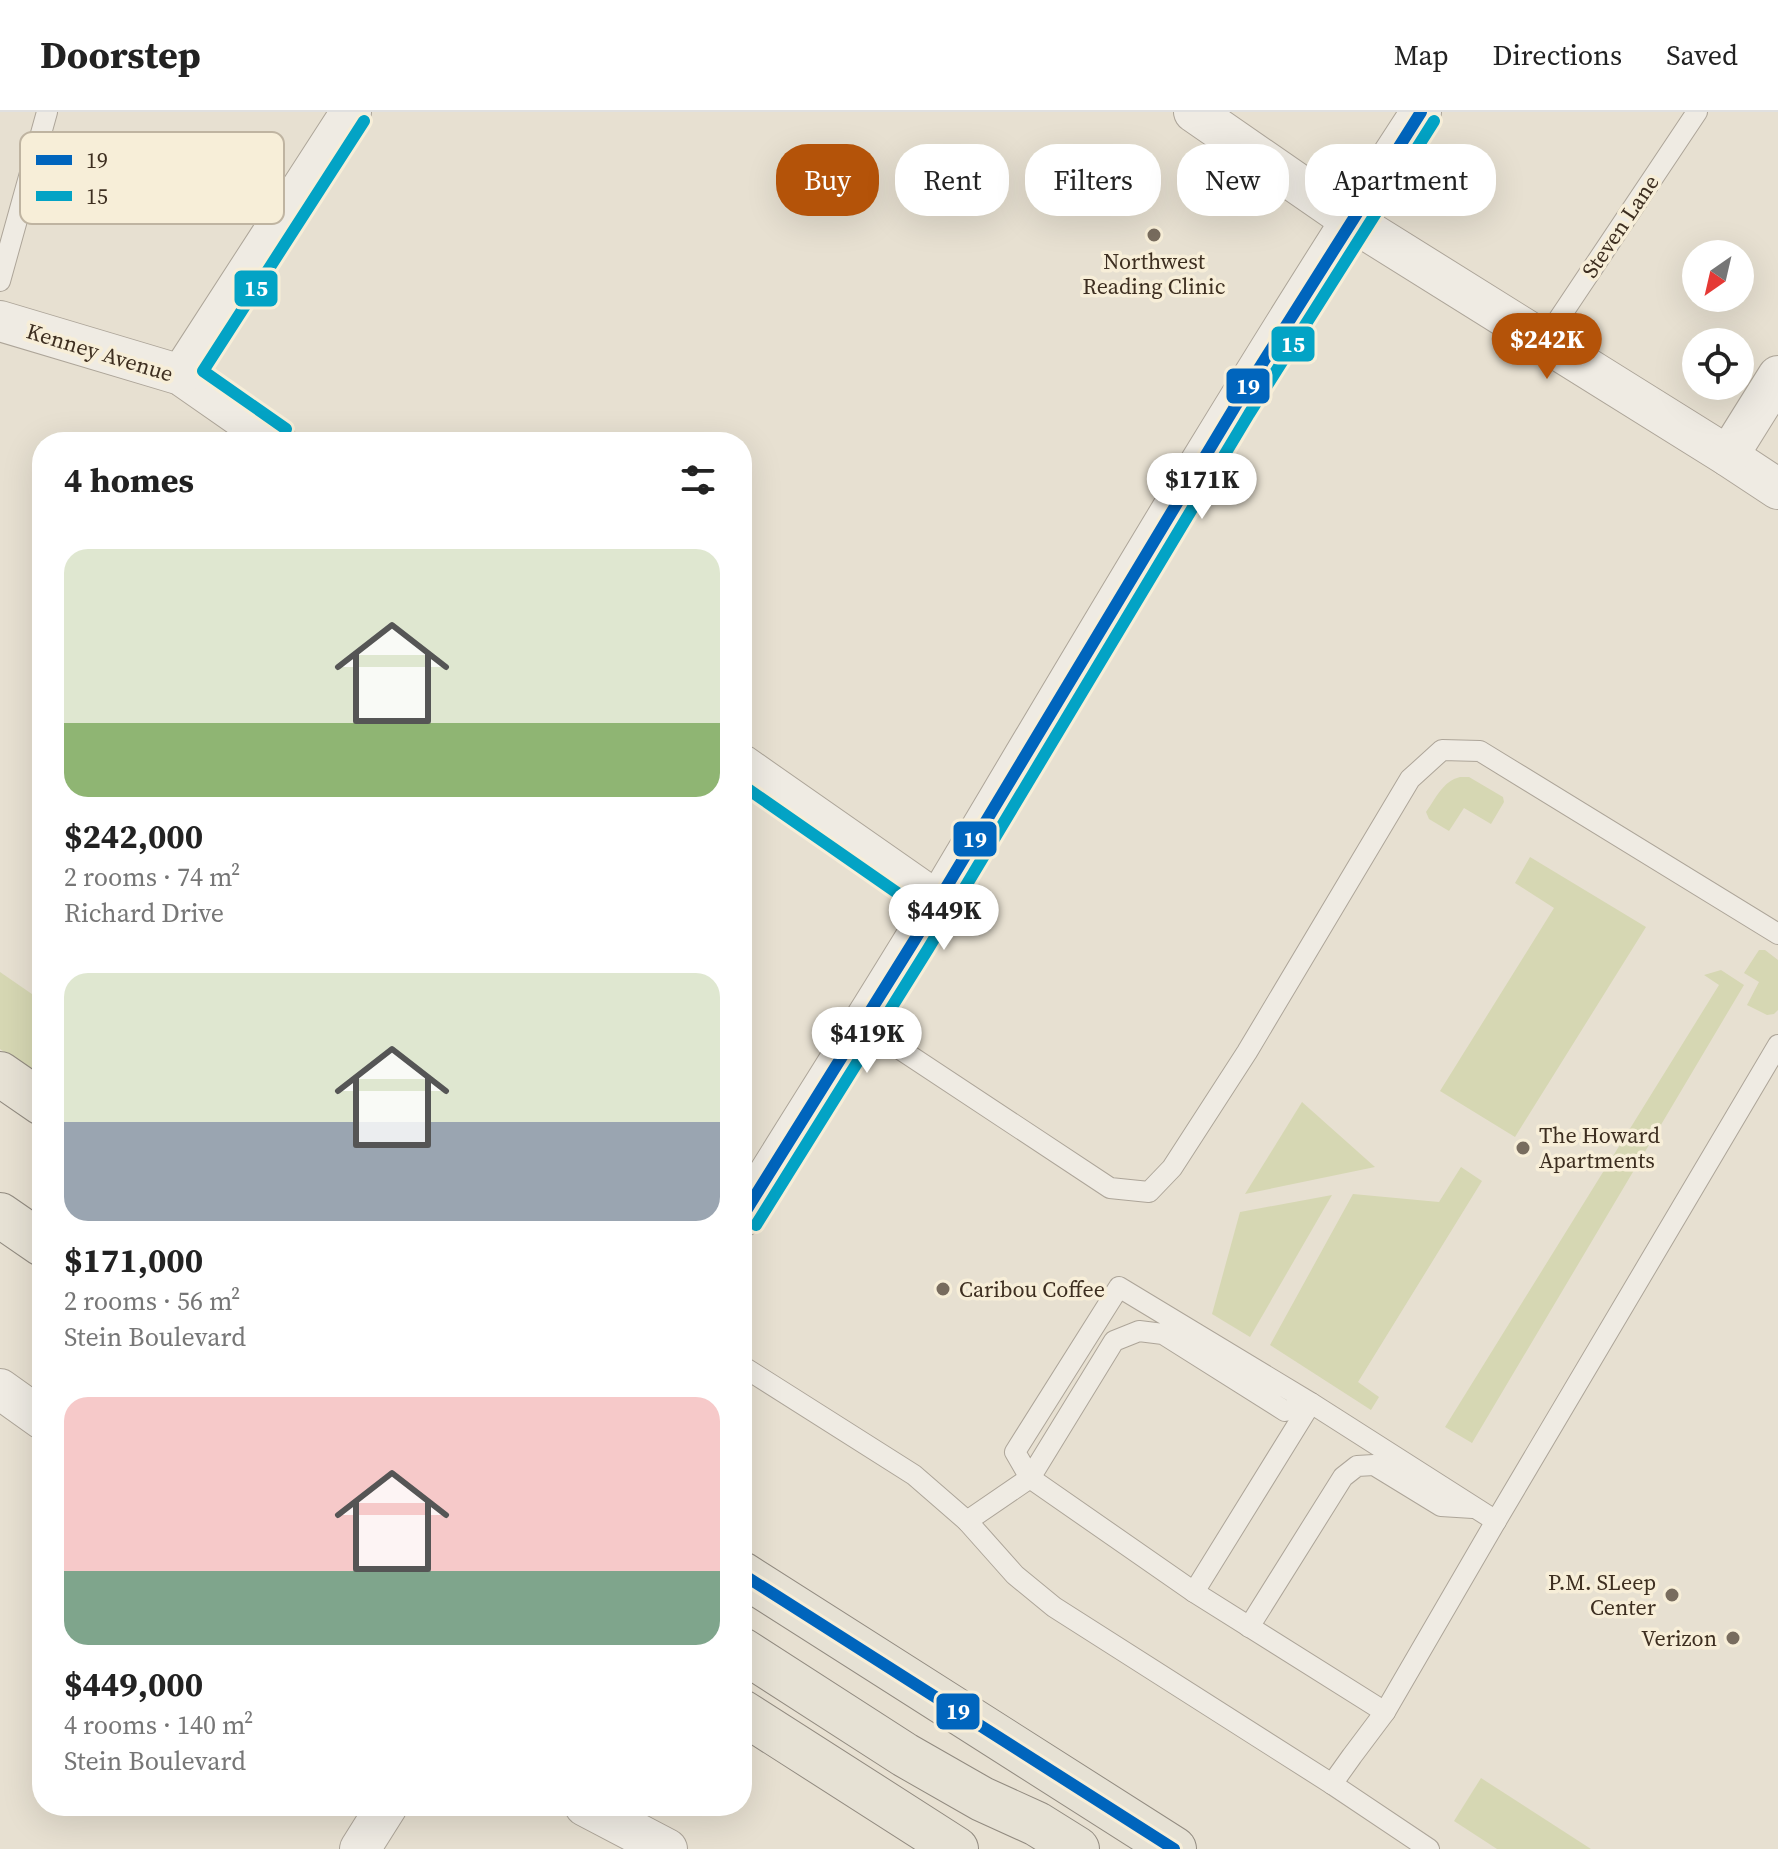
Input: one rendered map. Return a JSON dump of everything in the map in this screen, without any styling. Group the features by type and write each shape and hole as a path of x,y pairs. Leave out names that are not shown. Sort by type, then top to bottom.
{"main road":[{"path":"0,1074 32,1096"},
{"path":"0,1215 32,1237"},
{"path":"752,1580 1174,1849"},
{"path":"752,1656 905,1755 982,1799 1037,1824 1077,1849"},
{"path":"752,1718 956,1849"}],"street":[{"path":"284,216 351,112"},
{"path":"1194,112 1350,220 1778,489"},
{"path":"752,1201 938,902 1167,517 1350,220 1421,112"},
{"path":"181,375 279,224"},
{"name":"Kenney Avenue","path":"0,321 181,375 263,432"},
{"path":"1728,456 1778,376"},
{"path":"752,772 938,902"},
{"path":"0,1389 32,1412"},
{"path":"360,1849 381,1816"},
{"path":"604,1816 667,1849"}],"lane":[{"path":"41,132 47,112"},
{"name":"Steven Lane","path":"1544,341 1697,112"},
{"path":"0,281 20,209"},
{"path":"862,1024 1110,1188 1149,1192 1172,1168 1247,1052 1410,779 1442,750 1480,751 1778,934"},
{"path":"1332,1784 1385,1712 1778,1045"},
{"path":"1385,1712 1194,1592 1030,1478 1015,1452 1119,1287 1311,1403 1496,1521"},
{"path":"967,1521 1030,1478 1114,1341 1139,1331 1163,1334 1285,1411 1311,1403"},
{"path":"752,1372 914,1475 967,1521 1015,1575 1054,1607 1429,1849"},
{"path":"1194,1592 1311,1403"},
{"path":"1249,1627 1343,1477 1357,1466 1374,1465 1441,1506 1477,1508"}],"green space":[{"path":"1460,777 1469,777 1503,797 1504,802 1491,824 1464,808 1449,831 1429,819 1426,812 1440,791"},
{"path":"1530,857 1646,927 1515,1137 1440,1091 1554,908 1515,883"},
{"path":"1759,950 1765,950 1778,960 1778,1010 1774,1014 1767,1015 1747,1005 1759,982 1744,973"},
{"path":"1721,970 1744,985 1472,1443 1445,1427 1719,985 1704,975"},
{"path":"0,972 32,994 32,1071 0,1049"},
{"path":"1302,1102 1375,1167 1245,1194"},
{"path":"1461,1167 1482,1181 1358,1382 1379,1397 1371,1410 1270,1345 1353,1194 1439,1202"},
{"path":"1332,1195 1250,1337 1212,1314 1240,1212"},
{"path":"1481,1778 1591,1849 1497,1849 1454,1821"}],"transit line":[{"name":"19","path":"752,1201 914,941 1236,405 1421,112"},
{"name":"15","path":"286,429 203,371 364,121"},
{"name":"15","path":"756,1225 928,949 1249,414 1434,121"},
{"name":"15","path":"752,792 929,915"},
{"name":"19","path":"752,1580 1174,1849"}],"place":[{"name":"Northwest Reading Clinic","path":"1154,235"},
{"name":"The Howard Apartments","path":"1523,1148"},
{"name":"Caribou Coffee","path":"943,1289"},
{"name":"P.M. SLeep Center","path":"1672,1595"},
{"name":"Verizon","path":"1733,1638"}]}
